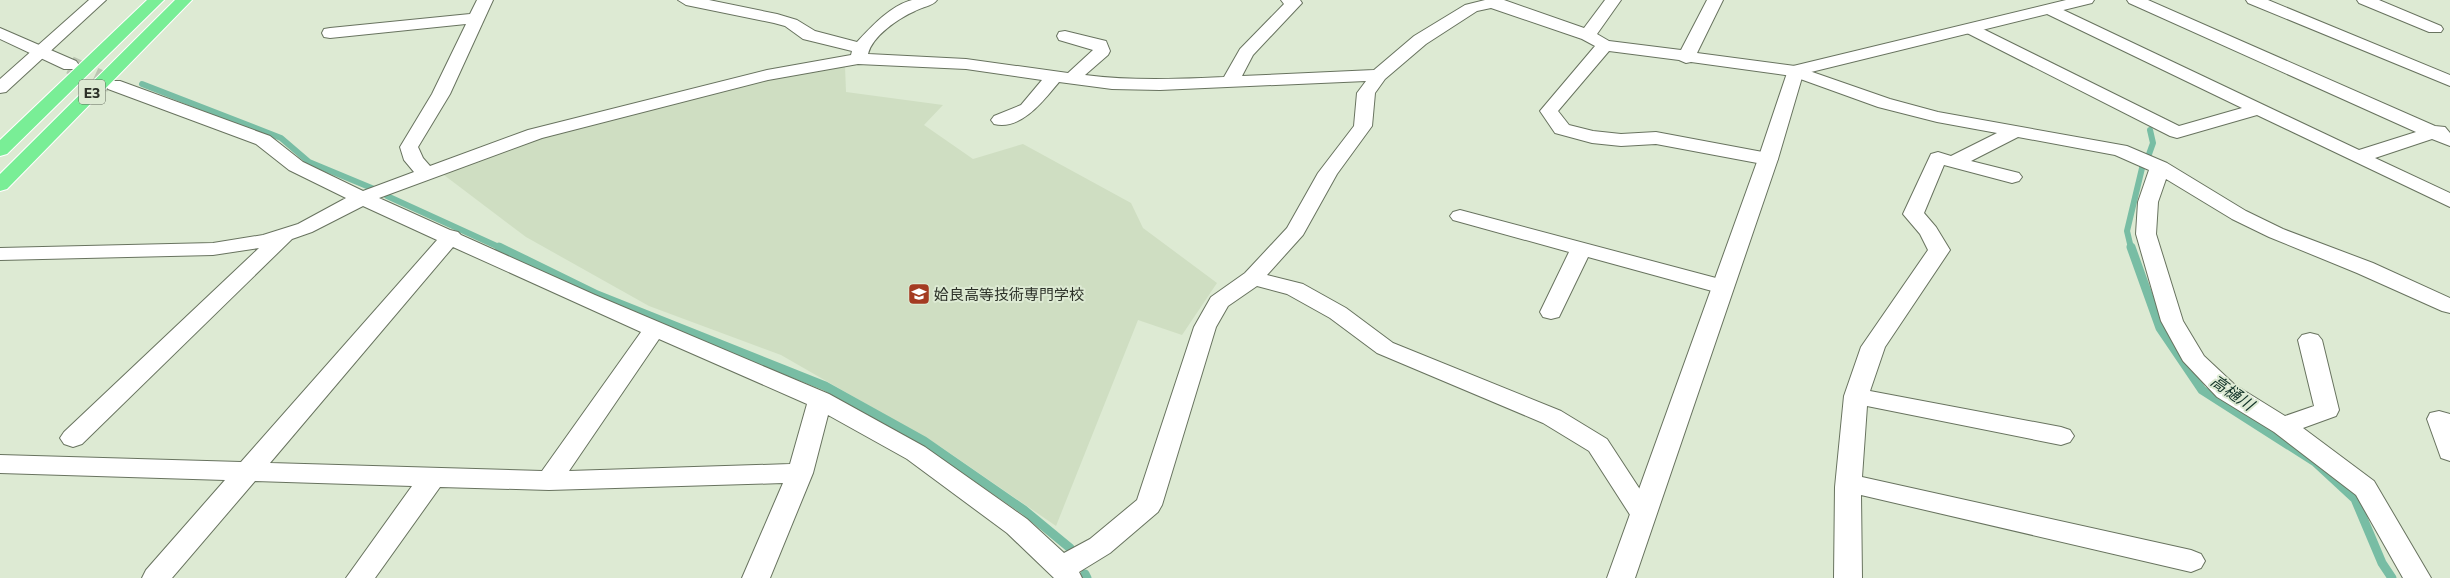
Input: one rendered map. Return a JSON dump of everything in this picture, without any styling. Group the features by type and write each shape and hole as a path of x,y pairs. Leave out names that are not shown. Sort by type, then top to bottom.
{"highway":[{"name":"E3","path":"0,150 156,0"},
{"name":"E3","path":"0,185 184,0"}],"street":[{"path":"0,88 98,0"},
{"path":"426,173 414,160 409,147 441,94 478,18 485,0"},
{"path":"686,0 791,23 809,35 859,53 966,64 1112,84 1160,85 1379,75"},
{"path":"0,254 213,249 266,241 305,228 362,198 426,173 535,134 766,75 859,53 890,17 912,4 929,0"},
{"path":"1230,82 1246,53 1294,4 1289,0"},
{"path":"1588,35 1613,0"},
{"path":"1686,58 1715,0"},
{"path":"1795,72 2051,10 2086,0"},
{"path":"2135,0 2441,130 2450,140"},
{"path":"2254,0 2450,81"},
{"path":"2365,0 2435,29"},
{"path":"114,86 263,140 296,166 362,198 451,236 587,300 820,400 916,453 1017,526 1065,573 1149,505 1204,327 1220,302 1252,278 1296,231 1328,173 1363,126 1366,93 1379,75 1420,40 1471,8 1494,2 1588,35 1605,45 1686,58 1795,72 1884,103 1937,117 2120,150 2160,167 2239,215 2270,230 2365,268 2450,306"},
{"path":"2051,10 2360,156 2450,201"},
{"path":"330,32 478,18"},
{"path":"1971,29 2177,132 2259,109"},
{"path":"0,34 70,65"},
{"path":"1000,120 1027,109 1063,77 1102,51 1100,45 1065,36"},
{"path":"1605,45 1549,111 1562,129 1592,137 1621,140 1656,138 1768,159"},
{"path":"1621,578 1768,159 1795,72"},
{"path":"2360,156 2441,130"},
{"path":"1953,162 2016,131"},
{"path":"1848,578 1849,483 1856,396 1873,347 1939,250 1929,231 1913,214 1938,158 2012,177"},
{"path":"2160,167 2148,202 2146,234 2172,321 2195,361 2226,391 2283,426 2365,488 2417,578"},
{"path":"1460,216 1723,287"},
{"path":"73,438 284,235"},
{"path":"156,578 250,472 451,236"},
{"path":"1552,312 1582,249"},
{"path":"1252,278 1295,289 1338,313 1385,348 1552,417 1598,445 1643,514"},
{"path":"549,481 655,328"},
{"path":"2283,426 2327,410 2310,340"},
{"path":"1856,396 2061,436"},
{"path":"756,578 800,473 820,400"},
{"path":"2450,422 2439,419 2450,452"},
{"path":"0,464 549,481 800,473"},
{"path":"360,578 433,477"},
{"path":"1849,483 2190,561"}],"shaded area":[{"name":"姶良高等技術専門学校","path":"845,66 846,92 943,105 924,125 973,159 1023,144 1131,203 1143,228 1217,283 1182,335 1138,320 1056,526 941,447 781,355 649,306 526,237 440,172 538,139 750,82"}],"waterway":[{"path":"142,84 281,138 309,162 374,189"},
{"path":"2148,157 2153,143 2150,130"},
{"name":"高樋川","path":"2131,248 2127,231 2143,164"},
{"path":"387,196 501,248"},
{"path":"499,247 597,295 825,386 924,441 1024,510 1070,548"},
{"name":"高樋川","path":"2131,247 2160,328 2202,390 2315,462 2355,499 2382,563 2392,578"},
{"path":"1085,574 1087,578"}],"tunnel":[{"path":"70,65 114,85"}],"place":[{"name":"姶良高等技術専門学校","path":"919,294"}]}
